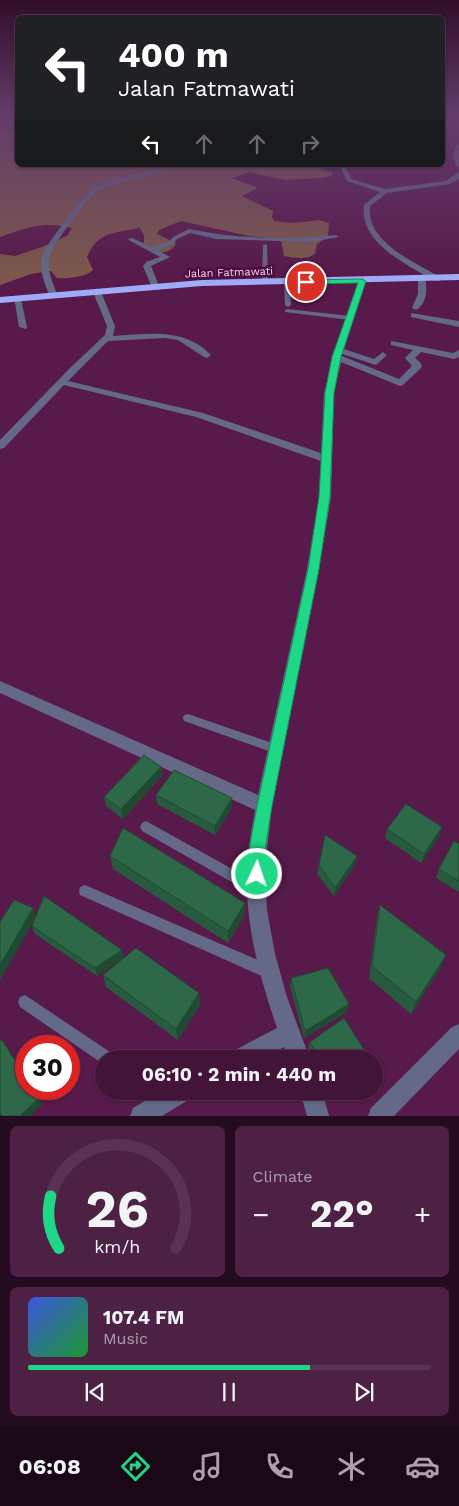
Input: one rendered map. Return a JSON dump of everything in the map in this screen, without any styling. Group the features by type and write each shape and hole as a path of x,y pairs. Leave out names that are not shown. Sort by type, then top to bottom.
{"highway":[{"name":"Jalan Fatmawati","path":"0,300 156,286 459,277"}],"street":[{"path":"54,296 45,270 47,251 92,191 160,168"},
{"path":"343,168 348,180 385,191 448,183 458,177 459,173"},
{"path":"385,191 367,205 366,217 371,229 379,239 397,254 437,279"},
{"path":"151,250 171,243 175,238 190,231 216,237 310,240 336,237"},
{"path":"130,239 166,258 147,266 156,286"},
{"path":"422,279 423,295 415,311 459,324"},
{"path":"296,1050 271,973 262,927 256,889 258,844 264,806 314,569 324,497 329,393 338,353 362,281"},
{"path":"0,446 106,339 111,326 97,292"},
{"path":"17,299 23,327"},
{"path":"106,339 165,335 181,338 207,355"},
{"path":"394,343 454,356 459,353"},
{"path":"338,353 400,383 417,368 418,364 410,358 419,349"},
{"path":"338,353 376,362 383,355"},
{"path":"62,382 199,415 327,459"},
{"path":"0,687 264,806"},
{"path":"258,1050 289,1033"},
{"path":"379,1116 459,1034"},
{"path":"142,1116 161,1100"},
{"path":"314,1100 318,1116"}],"lane":[{"path":"265,245 265,282"},
{"path":"287,282 288,308 350,318"},
{"path":"188,718 277,749"},
{"path":"146,827 256,889"},
{"path":"85,891 271,973"},
{"path":"24,1002 95,1050"}],"shaded area":[{"path":"0,168 321,168 321,170 333,172 331,176 321,178 285,180 250,172 232,178 256,187 256,189 242,196 273,211 272,217 274,221 292,223 319,220 329,223 328,237 317,244 315,254 304,258 284,256 281,239 249,236 181,221 159,230 157,234 176,243 167,252 158,252 144,246 144,236 140,228 123,231 108,235 96,242 87,257 93,270 86,274 71,278 57,278 51,271 31,274 0,285 0,254 15,256 42,247 67,236 72,228 53,225 36,226 0,237"}],"building":[{"path":"144,755 161,767 121,809 104,797"},
{"path":"174,770 232,798 215,826 156,795"},
{"path":"406,804 442,827 424,854 387,829"},
{"path":"123,828 245,903 228,931 110,856"},
{"path":"325,835 357,856 335,888 319,865"},
{"path":"454,841 459,844 459,881 439,869"},
{"path":"44,896 122,950 95,968 32,926"},
{"path":"14,900 33,908 0,965 0,922"},
{"path":"380,905 446,955 416,1002 372,966"},
{"path":"136,948 199,993 176,1029 103,975"},
{"path":"328,968 349,1004 305,1031 291,978"},
{"path":"344,1018 364,1050 315,1050 310,1042"},
{"path":"0,1040 2,1040 15,1061 15,1100 37,1100 20,1116 2,1116 0,1113"}],"route":[{"path":"257,874 258,844 264,806 314,569 324,497 329,393 336,357 362,281 306,282"}]}
